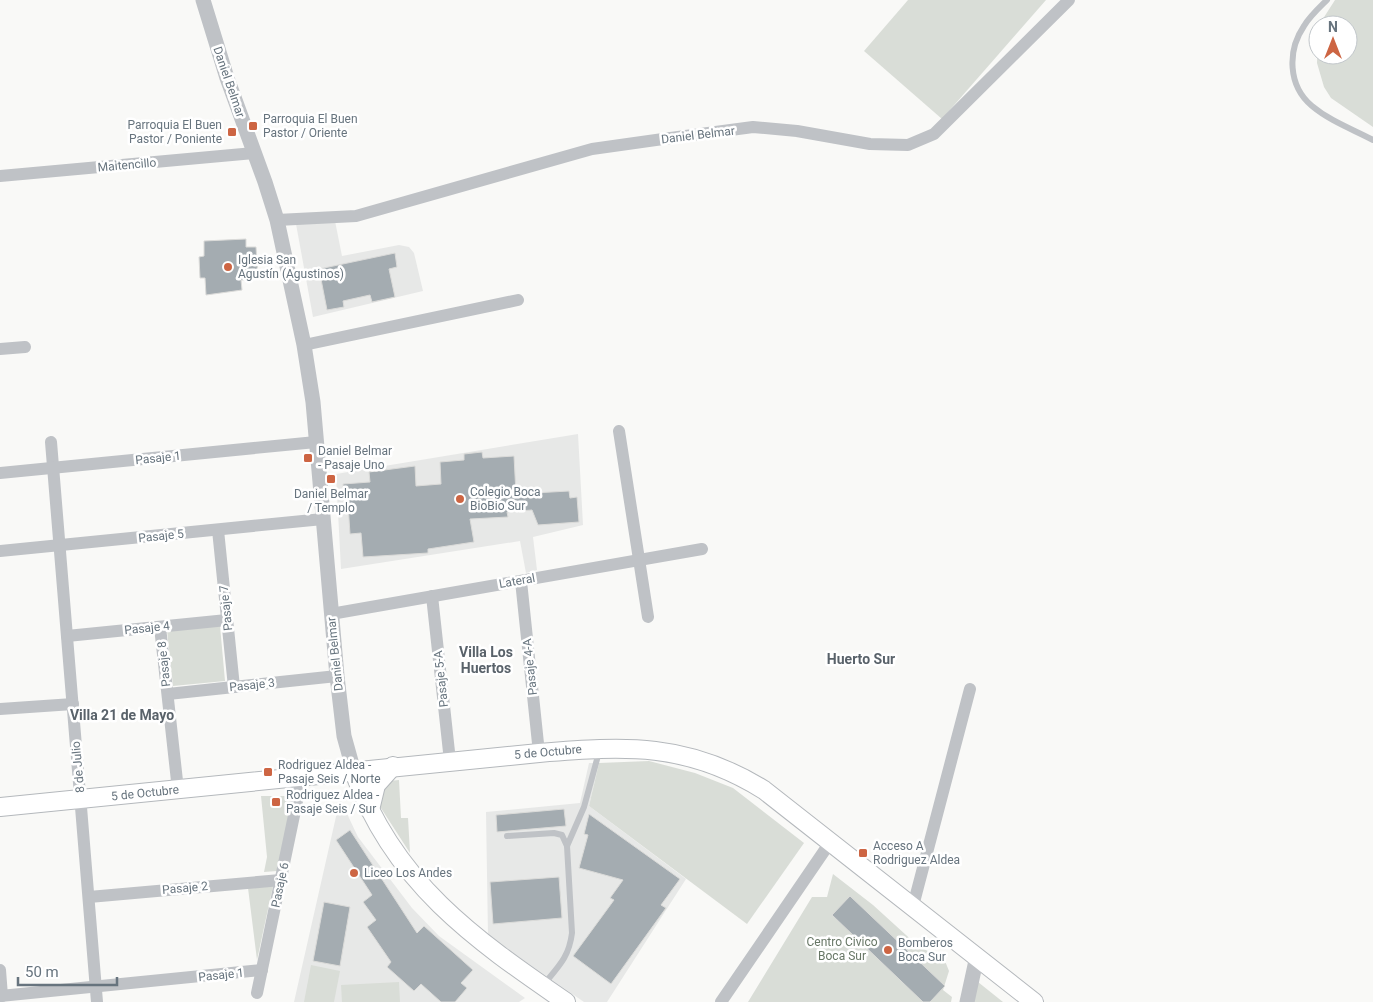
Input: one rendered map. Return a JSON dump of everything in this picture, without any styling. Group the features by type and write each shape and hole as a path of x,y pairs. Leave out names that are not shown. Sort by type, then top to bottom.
{"main road":[{"name":"5 de Octubre","path":"0,807 354,772 393,766 539,753 600,748 658,750 702,760 723,768 764,790 831,840 977,956 1025,998"},
{"path":"370,810 376,785 393,766"},
{"name":"Daniel Belmar","path":"354,772 370,810 400,859 437,903 471,934 566,1002"}],"street":[{"name":"Daniel Belmar","path":"203,0 227,78 277,220 304,345 316,442 344,736 354,772"},
{"name":"Daniel Belmar","path":"277,220 356,216 592,149 753,127 797,131 870,144 908,145 934,134 1070,0"},
{"name":"Maitencillo","path":"0,176 254,153"},
{"path":"304,345 518,300"},
{"path":"0,350 25,348"},
{"path":"620,431 648,617"},
{"name":"8 de Julio","path":"51,442 98,1002"},
{"name":"Pasaje 1","path":"0,473 316,442"},
{"name":"Pasaje 5","path":"0,551 323,518"},
{"name":"Pasaje 7","path":"218,530 234,687"},
{"name":"Lateral","path":"331,614 702,549"},
{"name":"Pasaje 4-A","path":"521,581 539,753"},
{"name":"Pasaje 5-A","path":"432,596 450,762"},
{"name":"Pasaje 4","path":"67,636 227,620"},
{"name":"Pasaje 8","path":"160,627 178,790"},
{"name":"Pasaje 3","path":"168,694 337,676"},
{"path":"913,906 970,689"},
{"path":"0,709 73,704"},
{"name":"Pasaje 6","path":"257,993 302,777"},
{"path":"721,1002 831,840"},
{"name":"Pasaje 2","path":"89,897 282,880"},
{"path":"967,1002 977,956"},
{"path":"0,970 1,996"},
{"name":"Pasaje 1","path":"1,996 262,970"}],"lane":[{"path":"1328,0 1303,26 1295,44 1292,67 1296,86 1306,101 1327,117 1373,140"},
{"path":"567,846 584,807 600,748"},
{"path":"507,836 554,833 562,835 567,846 572,933 570,946 567,956 543,986"}],"shaded area":[{"path":"335,221 342,256 399,245 409,247 414,253 423,291 313,317 296,224"},
{"name":"Colegio Boca BioBio Sur","path":"578,434 583,525 533,537 537,570 526,573 520,541 341,569 336,474"},
{"path":"589,763 599,763 589,806 686,879 607,1002 584,1002 488,936 486,812 580,803"},
{"name":"Liceo Los Andes","path":"340,799 358,837 412,908 439,936 525,998 519,1002 294,1002"}],"green space":[{"path":"908,0 1046,0 942,119 864,51"},
{"path":"1335,0 1373,0 1373,127 1331,98 1324,87 1318,65 1358,65 1358,15 1325,15"},
{"path":"220,626 225,681 173,686 167,630"},
{"path":"649,761 695,773 733,788 804,843 747,924 589,806 599,763"},
{"path":"399,780 401,818 408,818 410,853 379,805 379,796 389,781"},
{"path":"261,796 294,796 277,871 264,872 267,857"},
{"name":"Centro Civico Boca Sur","path":"833,874 873,905 917,945 945,961 949,971 943,990 952,997 951,1002 748,1002 812,897 827,897"},
{"path":"273,886 257,960 248,888"},
{"path":"311,965 340,971 334,1002 304,1002"},
{"path":"399,982 400,1002 342,1002 341,985"},
{"path":"978,982 1003,1002 973,1002"}],"building":[{"name":"Iglesia San Agustín (Agustinos)","path":"246,239 246,247 256,247 258,279 241,280 242,290 206,295 205,278 200,278 199,257 204,256 204,241"},
{"path":"395,253 397,267 389,269 395,297 372,302 370,295 343,301 344,307 327,310 319,269"},
{"path":"482,452 483,458 514,456 516,494 569,491 570,498 577,497 579,522 538,525 532,510 507,512 508,517 470,519 474,542 428,549 428,553 363,557 361,533 350,534 348,504 345,504 343,484 370,482 369,472 415,466 416,486 441,484 440,462 464,460 464,454"},
{"path":"564,809 566,826 497,832 496,815"},
{"path":"589,814 680,879 661,905 666,908 611,984 573,956 614,900 610,898 623,880 579,868 588,835 584,834"},
{"path":"350,830 417,933 424,926 473,970 461,983 467,988 455,1002 441,1002 421,984 414,991 387,967 391,962 367,927 376,920 363,902 372,895 336,840"},
{"path":"559,877 562,918 493,924 490,882"},
{"name":"Bomberos Boca Sur","path":"850,896 945,986 930,1002 923,1002 832,915"},
{"path":"324,902 350,907 340,966 313,961"}],"place":[{"name":"Parroquia El Buen Pastor / Oriente","path":"253,126"},
{"name":"Parroquia El Buen Pastor / Poniente","path":"232,132"},
{"name":"Iglesia San Agustín (Agustinos)","path":"228,267"},
{"name":"Daniel Belmar - Pasaje Uno","path":"308,458"},
{"name":"Daniel Belmar / Templo","path":"331,479"},
{"name":"Colegio Boca BioBio Sur","path":"460,499"},
{"name":"Rodriguez Aldea - Pasaje Seis / Norte","path":"268,772"},
{"name":"Rodriguez Aldea - Pasaje Seis / Sur","path":"276,802"},
{"name":"Acceso A Rodriguez Aldea","path":"863,853"},
{"name":"Liceo Los Andes","path":"354,873"},
{"name":"Bomberos Boca Sur","path":"888,950"}],"district":[{"name":"Huerto Sur","path":"861,659"},
{"name":"Villa Los Huertos","path":"486,660"},
{"name":"Villa 21 de Mayo","path":"122,715"}]}
